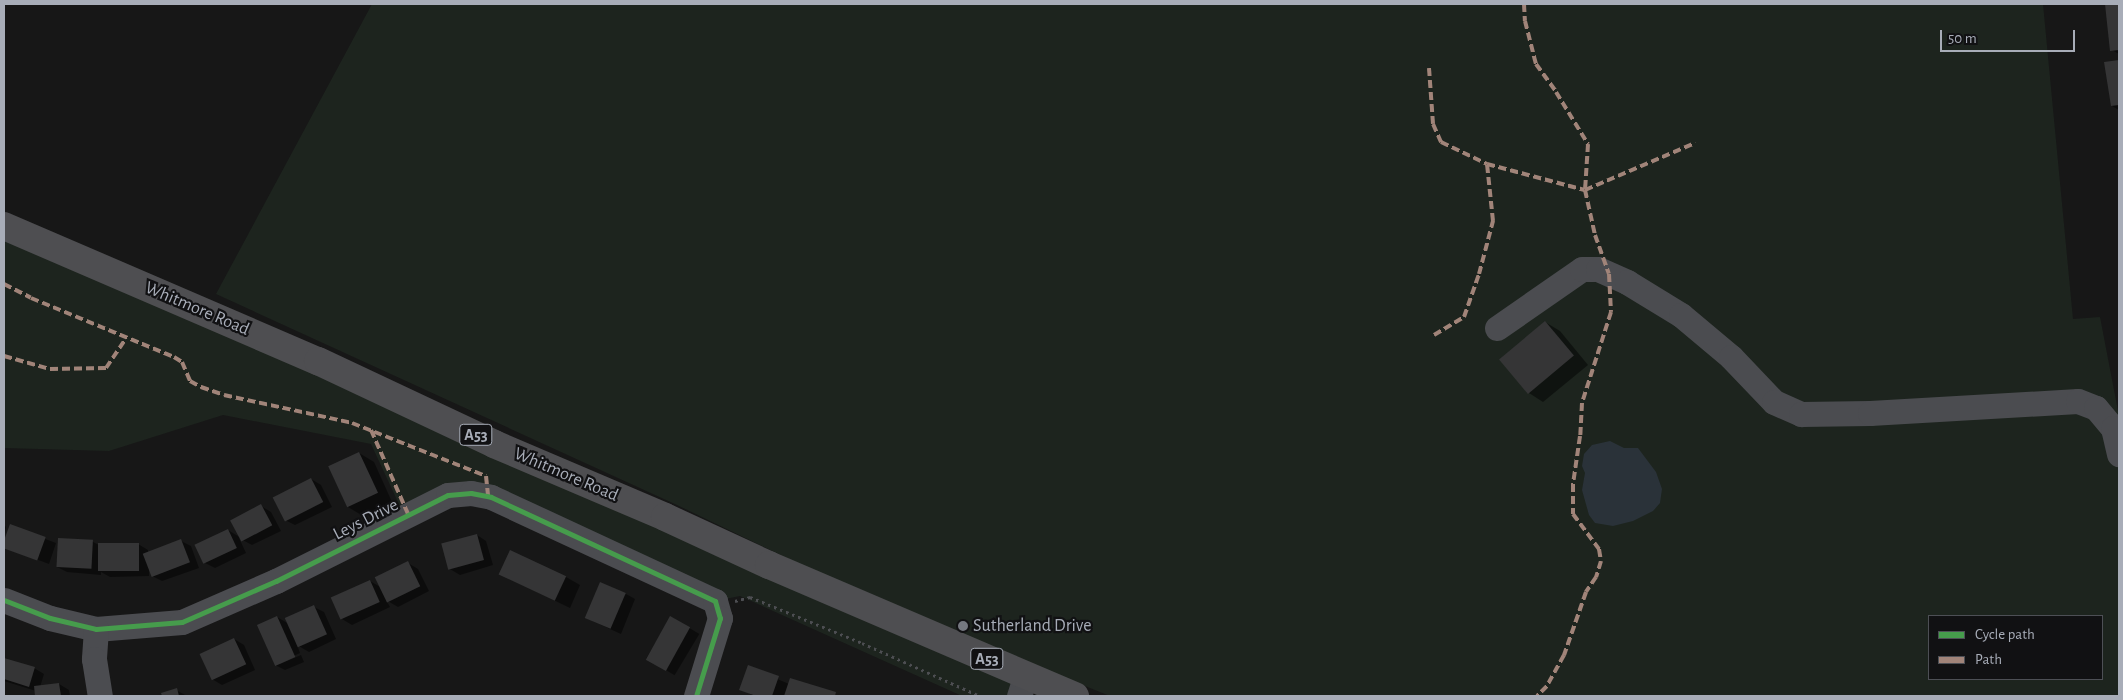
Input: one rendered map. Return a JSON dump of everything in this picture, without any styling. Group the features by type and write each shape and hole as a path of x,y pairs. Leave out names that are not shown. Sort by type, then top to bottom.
{"highway":[{"name":"Whitmore Road","path":"4,226 318,361 494,444 665,517 893,620 1022,686 1075,696"}],"street":[{"path":"1498,328 1582,270 1598,269 1627,282 1682,315 1732,357 1774,402 1800,414 1870,413 2078,401 2096,408 2113,428 2119,454"},
{"name":"Leys Drive","path":"4,600 50,618 96,629 182,622 276,581 448,495 471,493 500,501 715,601 718,612"},
{"path":"696,696 718,612"},
{"path":"96,629 94,659 100,696"}],"path":[{"path":"718,612 750,596 862,643 980,696"}],"shaded area":[{"path":"372,4 2043,4 2073,319 2100,317 2119,416 2119,696 1110,696 895,610 677,505 216,294"},
{"path":"4,226 1075,696 1036,696 1026,676 1019,696 962,696 740,596 715,601 491,497 404,515 371,444 223,415 109,451 4,448"},
{"path":"1610,441 1624,448 1638,448 1656,472 1662,489 1660,503 1653,511 1633,521 1613,526 1595,523 1589,515 1582,490 1585,473 1582,466 1584,454 1592,445"}],"building":[{"path":"2105,4 2119,4 2119,50 2110,51"},
{"path":"2119,60 2119,105 2111,106 2104,62"},
{"path":"1545,321 1574,355 1528,394 1499,360"},
{"path":"359,452 378,493 347,507 328,466"},
{"path":"311,478 323,502 285,522 273,498"},
{"path":"261,504 272,525 241,542 230,520"},
{"path":"10,524 46,537 37,560 4,548 4,540"},
{"path":"228,529 237,548 203,564 194,545"},
{"path":"477,534 484,560 448,570 441,544"},
{"path":"58,538 93,540 91,569 56,567"},
{"path":"181,539 190,562 152,577 143,554"},
{"path":"98,543 139,543 139,571 98,571"},
{"path":"510,550 566,576 555,601 499,574"},
{"path":"408,561 420,586 387,602 375,577"},
{"path":"370,580 380,602 340,619 331,597"},
{"path":"600,582 626,593 611,629 585,618"},
{"path":"314,605 327,634 298,647 285,618"},
{"path":"277,616 295,657 275,666 257,625"},
{"path":"670,616 690,627 666,671 646,660"},
{"path":"234,638 246,664 212,680 200,654"},
{"path":"4,658 35,667 29,687 4,679"},
{"path":"748,665 779,676 772,696 756,696 739,690"},
{"path":"790,678 836,692 835,696 784,696"},
{"path":"59,683 61,696 35,696 34,686"},
{"path":"177,688 179,696 162,696 161,693"}],"marked path":[{"path":"1524,4 1525,21 1536,64 1556,92 1588,144 1585,190 1595,235 1609,274 1611,312 1582,403 1580,436 1573,484 1573,514 1599,549 1601,561 1596,577 1586,592 1564,655 1547,686 1537,696"},
{"path":"1429,68 1433,124 1441,142 1487,164 1585,190 1695,143"},
{"path":"1434,335 1464,317 1479,274 1493,221 1487,164"},
{"path":"4,284 31,298 174,357 182,362 190,381 201,387 224,395 352,423 486,476 488,496"},
{"path":"4,356 50,369 106,368 126,338"},
{"path":"371,430 408,514"}],"cycle path":[{"path":"4,600 50,618 96,629 182,622 276,581 448,495 471,493 491,497 715,601 720,618 696,696"}],"place":[{"name":"Sutherland Drive","path":"963,626"}]}
